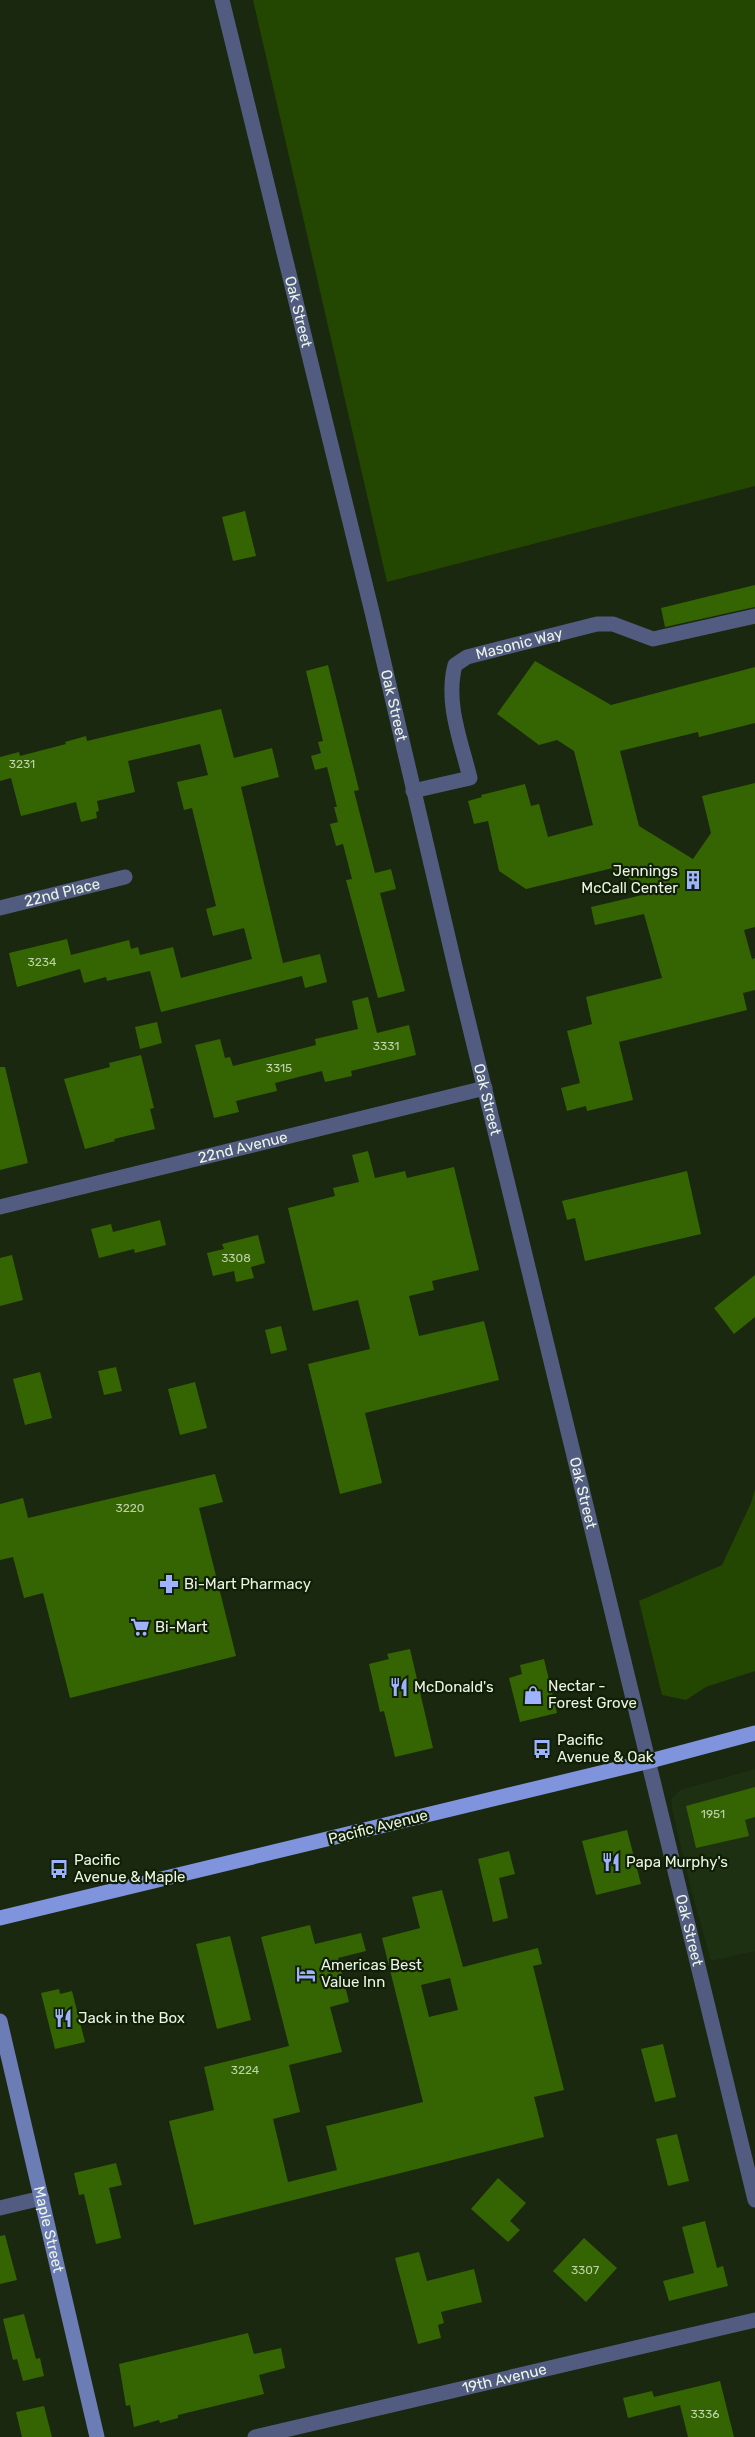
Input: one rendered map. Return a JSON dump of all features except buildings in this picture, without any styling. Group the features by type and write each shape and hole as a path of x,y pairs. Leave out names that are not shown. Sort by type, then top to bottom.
{"main road":[{"name":"Pacific Avenue","path":"0,1918 650,1761 755,1733"}],"street":[{"name":"Oak Street","path":"222,0 372,612 413,791 650,1761 755,2200"},
{"name":"Masonic Way","path":"413,791 470,778 451,700 450,683 455,665 467,657 597,624 613,624 653,639 755,616"},
{"name":"22nd Place","path":"0,908 125,877"},
{"name":"22nd Avenue","path":"0,1207 485,1088"},
{"name":"Maple Street","path":"0,2021 97,2437"},
{"path":"0,2208 42,2198"},
{"name":"19th Avenue","path":"255,2437 755,2320"}],"shaded area":[{"path":"755,1769 755,1951 711,1961 691,1889 672,1808 672,1798 680,1790"}],"green space":[{"path":"253,0 755,0 755,486 387,582"},
{"path":"755,1489 755,1671 706,1687 686,1700 662,1695 639,1601 722,1565 751,1503"}],"place":[{"name":"Jennings McCall Center","path":"693,880"},
{"name":"Bi-Mart Pharmacy","path":"169,1584"},
{"name":"Bi-Mart","path":"140,1627"},
{"name":"McDonald's","path":"399,1687"},
{"name":"Nectar - Forest Grove","path":"533,1695"},
{"name":"Pacific Avenue & Oak","path":"542,1749"},
{"name":"Papa Murphy's","path":"611,1862"},
{"name":"Pacific Avenue & Maple","path":"59,1869"},
{"name":"Americas Best Value Inn","path":"306,1974"},
{"name":"Jack in the Box","path":"63,2018"}]}
